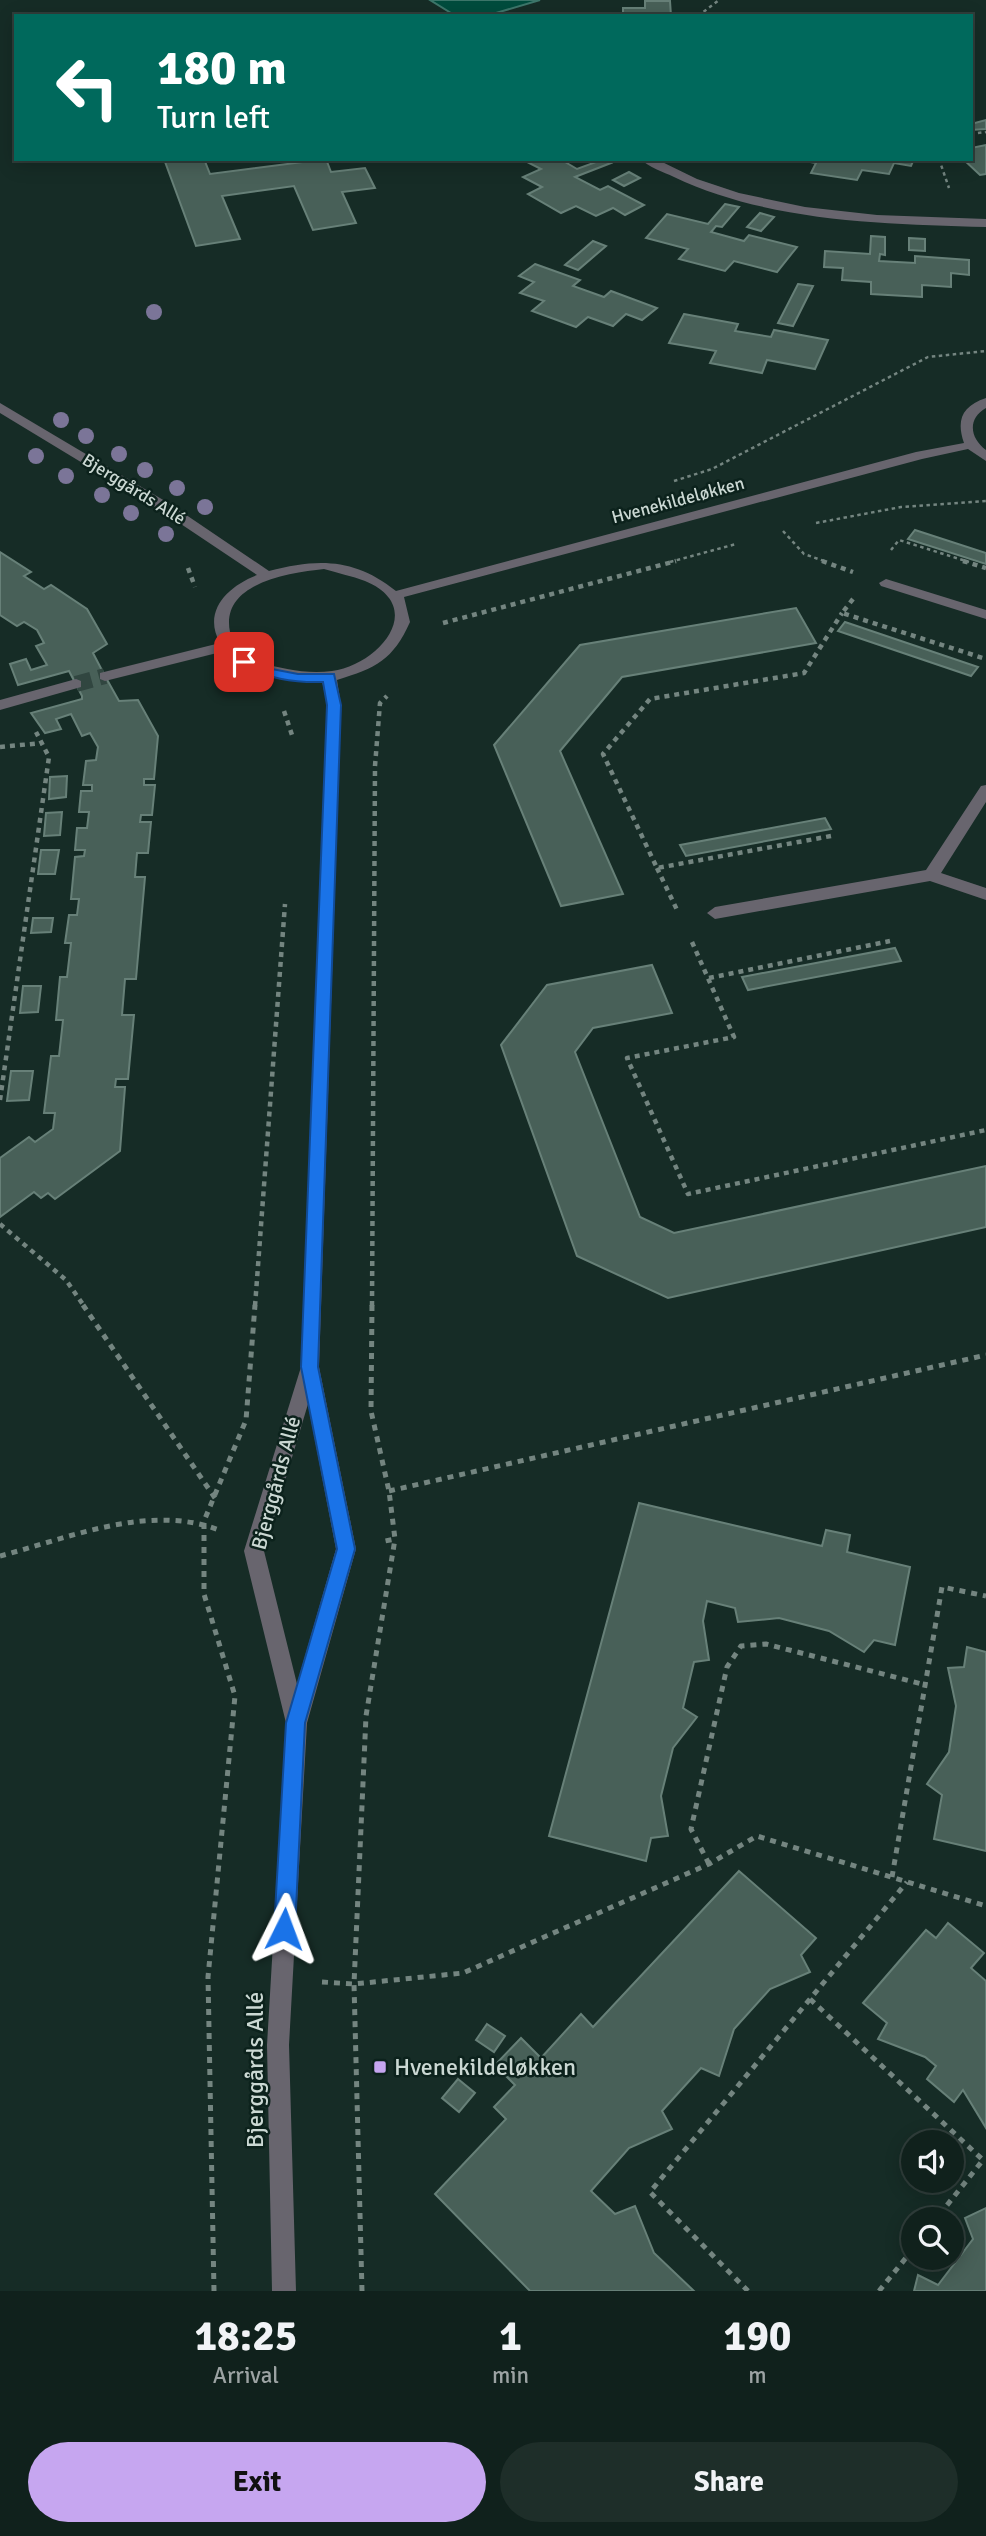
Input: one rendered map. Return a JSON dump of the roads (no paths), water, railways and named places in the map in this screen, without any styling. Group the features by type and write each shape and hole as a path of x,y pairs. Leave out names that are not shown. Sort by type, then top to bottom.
{"street":[{"path":"650,161 700,184 785,207 883,221 986,223"},
{"path":"986,402 971,411 965,427 971,444 986,457"},
{"name":"Bjerggårds Allé","path":"0,407 165,507 265,574"},
{"name":"Hvenekildeløkken","path":"396,595 971,444"},
{"path":"324,565 353,569 378,580 396,595 403,611 403,628 394,645 378,660 356,671 329,677 298,679 268,673 244,662 228,646 221,631 222,614 231,599 245,585 265,574 293,566 324,565"},
{"path":"886,583 986,614"},
{"path":"105,676 228,646"},
{"name":"Bjerggårds Allé","path":"284,2291 278,2045 296,1723 346,1549 310,1367 334,705 329,677"},
{"path":"0,705 76,684"},
{"path":"931,875 986,790"},
{"path":"715,913 931,875 986,894"},
{"name":"Bjerggårds Allé","path":"296,1723 254,1552 310,1367"}],"tunnel":[{"path":"76,684 105,676"}],"place":[{"name":"Hvenekildeløkken","path":"380,2067"}]}
